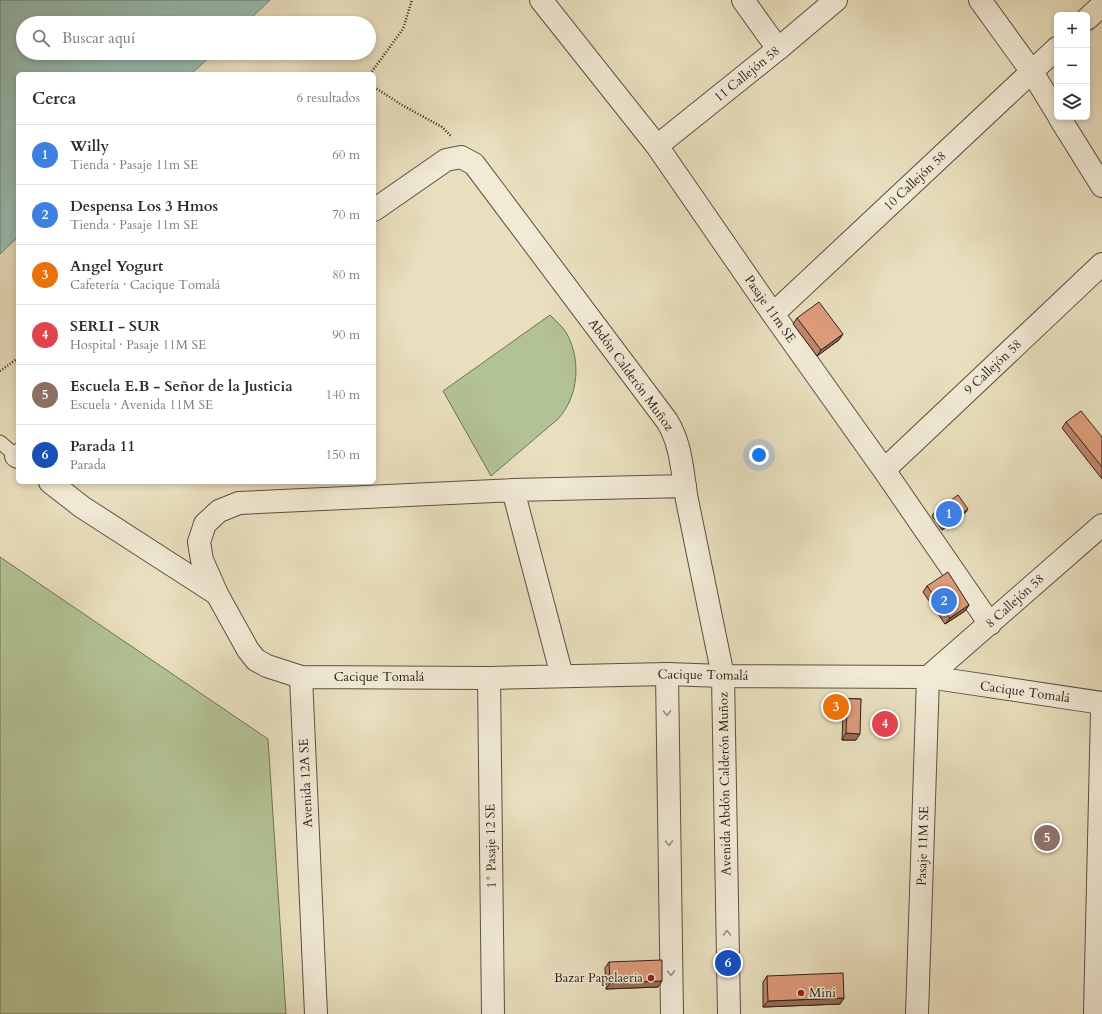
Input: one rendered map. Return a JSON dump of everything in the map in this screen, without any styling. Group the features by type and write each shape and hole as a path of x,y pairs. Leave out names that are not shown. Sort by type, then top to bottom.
{"street":[{"name":"Pasaje 11m SE","path":"541,0 657,146 990,624"},
{"path":"743,0 778,49"},
{"name":"11 Callejón 58","path":"657,146 778,49 836,0"},
{"path":"980,0 1032,72 1054,108"},
{"path":"1090,16 1102,5"},
{"name":"10 Callejón 58","path":"773,314 1054,51"},
{"path":"1061,120 1102,186"},
{"path":"376,209 446,160 462,157 474,164"},
{"name":"Abdón Calderón Muñoz","path":"474,164 667,421 674,432 678,444 684,486"},
{"name":"9 Callejón 58","path":"884,470 1102,264"},
{"path":"53,484 82,507 217,594"},
{"path":"301,677 267,666 256,660 248,650 217,594 202,560 199,542 206,524 219,511 239,502 513,490 684,486"},
{"name":"Avenida Abdón Calderón Muñoz","path":"684,486 723,676 729,1014"},
{"path":"513,490 562,676"},
{"name":"8 Callejón 58","path":"928,678 1102,525"},
{"path":"667,674 672,1014"},
{"name":"Cacique Tomalá","path":"301,677 489,678 667,674 928,678 1102,703"},
{"name":"Avenida 12A SE","path":"301,677 316,1014"},
{"name":"1° Pasaje 12 SE","path":"489,678 493,1014"},
{"name":"Pasaje 11M SE","path":"917,1014 928,678"},
{"path":"1095,1014 1102,711"}],"path":[{"path":"371,72 403,29 412,0"},
{"path":"376,88 402,105 442,127 474,164"},
{"path":"0,371 16,359"}],"green space":[{"path":"550,315 567,334 574,355 576,378 570,400 558,419 491,476 443,391"},
{"path":"0,557 268,739 286,1014 0,1014"}],"water":[{"path":"0,0 270,0 253,16 16,16 16,60 206,60 193,72 16,72 16,239 0,254"}],"building":[{"path":"819,302 843,334 821,350 797,318"},
{"path":"1081,411 1102,437 1102,467 1066,422"},
{"path":"958,495 968,509 944,527 934,513"},
{"path":"948,572 969,605 950,618 927,586"},
{"path":"832,698 861,699 860,734 846,733 847,708 832,707"},
{"path":"662,960 662,981 610,983 609,962"},
{"name":"Mini","path":"843,973 844,998 768,1001 767,976"}],"place":[{"name":"Willy","path":"949,514"},
{"name":"Despensa Los 3 Hmos","path":"944,601"},
{"name":"Angel Yogurt","path":"836,707"},
{"name":"SERLI - SUR","path":"885,724"},
{"name":"Escuela E.B - Señor de la Justicia","path":"1047,838"},
{"name":"Parada 11","path":"728,963"},
{"name":"Bazar Papelaeria","path":"651,978"},
{"name":"Mini","path":"801,993"}]}
